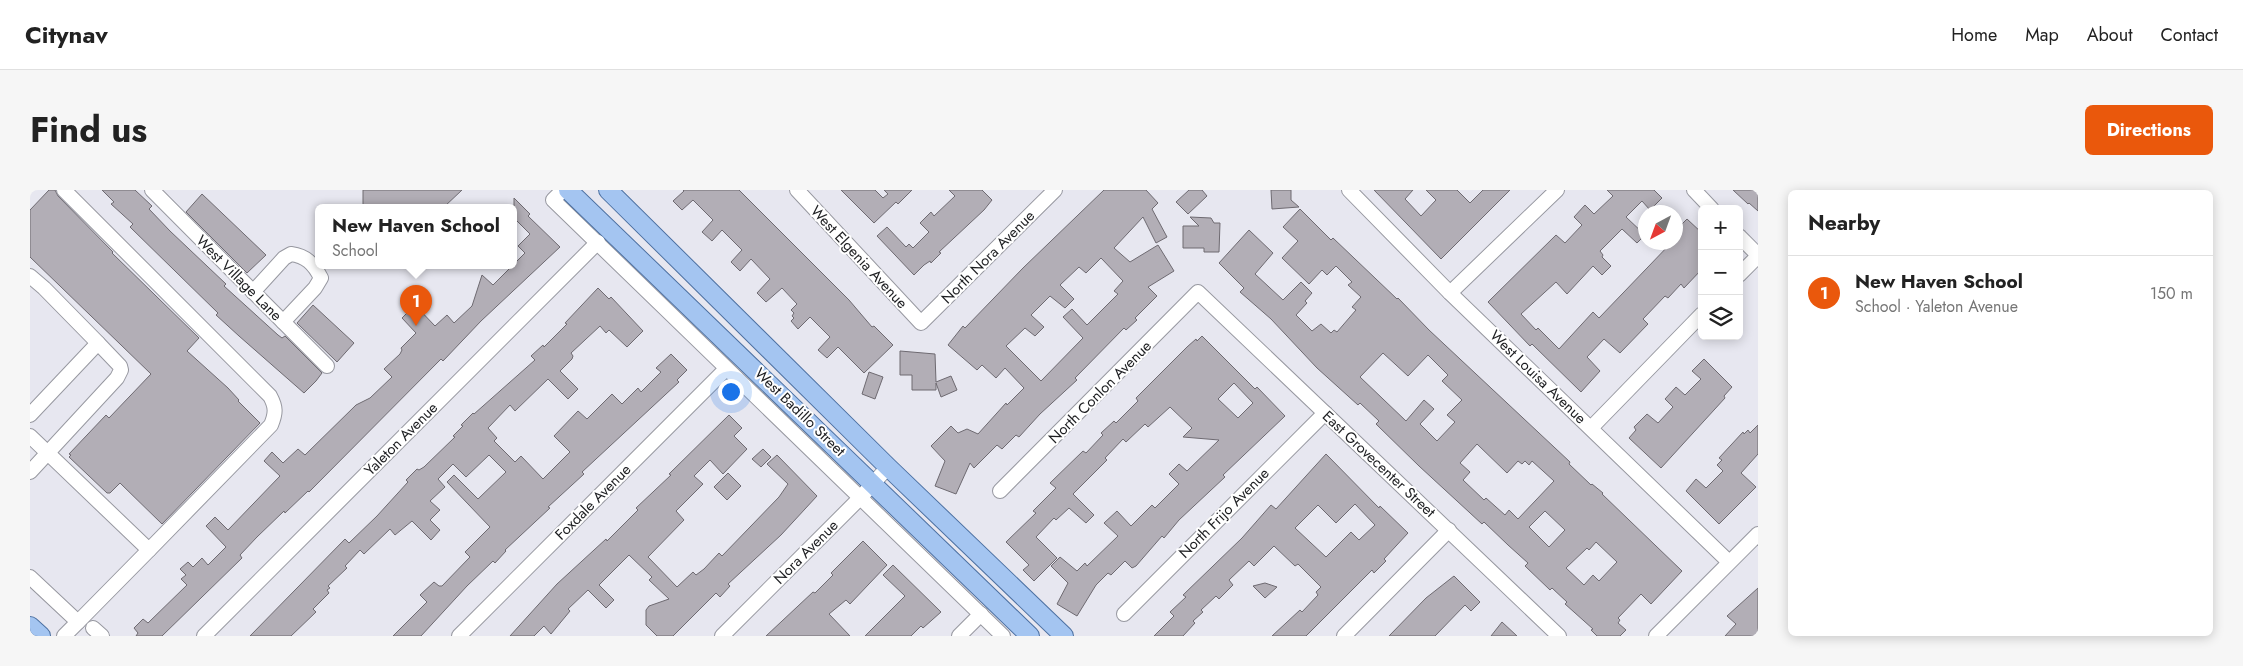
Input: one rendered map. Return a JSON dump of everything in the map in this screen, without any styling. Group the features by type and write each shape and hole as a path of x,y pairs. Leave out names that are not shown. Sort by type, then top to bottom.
{"main road":[{"name":"West Badillo Street","path":"568,190 1030,636"},
{"name":"West Badillo Street","path":"608,190 888,467 1064,636"},
{"path":"30,626 41,636"}],"street":[{"path":"64,190 270,396 275,405 276,415 271,425 64,636"},
{"name":"West Village Lane","path":"152,190 328,366"},
{"path":"563,190 553,200 1003,636"},
{"name":"West Elgenia Avenue","path":"797,190 921,323"},
{"name":"North Nora Avenue","path":"921,323 1055,190"},
{"name":"West Louisa Avenue","path":"1349,190 1450,292 1729,562"},
{"path":"1450,292 1557,190"},
{"path":"1694,190 1708,205"},
{"path":"1743,240 1758,256 1743,271"},
{"name":"Yaleton Avenue","path":"204,636 598,242"},
{"path":"253,292 284,258 290,254 302,256 315,265"},
{"path":"283,322 316,288 321,278 317,269"},
{"path":"30,276 120,366 120,374 30,472"},
{"name":"East Grovecenter Street","path":"1198,292 1450,530 1559,636"},
{"name":"North Conlon Avenue","path":"1000,491 1198,292"},
{"path":"1591,428 1698,318"},
{"path":"30,415 98,343"},
{"name":"Foxdale Avenue","path":"459,636 726,369"},
{"name":"North Frijo Avenue","path":"1124,614 1324,413"},
{"path":"30,436 149,550"},
{"name":"Nora Avenue","path":"722,636 860,498 888,467"},
{"path":"1344,636 1450,530"},
{"path":"1656,636 1758,534"},
{"path":"31,580 78,622"},
{"path":"959,636 981,614"}],"building":[{"path":"49,190 55,190 58,196 112,253 199,338 187,351 228,388 260,423 162,524 120,483 110,493 107,493 69,457 71,455 69,454 106,415 109,418 151,374 30,257 30,210"},
{"path":"102,190 135,190 152,206 149,209 170,231 226,284 224,286 278,335 282,338 285,336 322,373 316,381 304,393 239,336 130,227 133,224 111,204 114,202"},
{"path":"363,190 462,190 447,204 363,204"},
{"path":"683,190 739,190 849,300 872,327 874,326 893,345 864,373 838,347 827,358 818,350 830,337 810,317 798,329 791,321 794,318 792,316 794,313 791,310 797,304 782,288 766,302 757,293 770,279 751,259 740,271 731,262 742,250 722,230 712,241 702,232 713,220 693,200 682,210 673,201"},
{"path":"841,190 875,190 883,198 888,194 884,190 912,190 874,223"},
{"path":"949,190 982,190 992,200 984,210 939,252 941,253 931,263 930,261 924,265 914,275 877,236 887,227 906,247 909,244 913,248 929,232 920,223 931,212 934,216 955,196"},
{"path":"1104,190 1146,190 1158,203 1152,209 1167,237 1156,243 1143,217 1114,248 1130,262 1158,245 1174,271 1148,287 1157,296 1135,318 1137,320 1126,330 1124,328 1075,378 1077,380 1040,414 1019,437 1016,435 1002,449 997,445 974,468 970,463 956,494 935,486 945,461 931,446 951,426 958,433 967,429 978,434 1006,403 1007,405 1024,388 1005,368 996,378 982,365 977,370 948,345 963,326 965,328 1023,268","holes":["1101,258 1123,281 1114,291 1118,294 1087,325 1072,309 1063,317 1083,338 1041,381 1006,346 1025,328 1035,336 1044,327 1031,315 1050,296 1065,308 1074,299 1060,285 1079,267 1086,273"]},
{"path":"1189,190 1202,190 1207,196 1188,214 1176,202"},
{"path":"1271,190 1291,190 1291,200 1299,207 1272,209"},
{"path":"1374,190 1413,190 1405,199 1421,216 1436,200 1426,190 1457,190 1470,203 1483,190 1510,190 1441,259"},
{"path":"1607,190 1654,190 1662,198 1655,205 1646,205 1642,201 1626,217 1638,228 1638,242 1622,229 1600,251 1603,255 1602,257 1611,266 1602,275 1593,266 1567,294 1556,282 1521,314 1536,330 1538,328 1559,349 1593,312 1599,318 1664,250 1683,250 1683,223 1687,219 1698,229 1698,273 1684,288 1681,284 1668,298 1665,296 1643,319 1648,324 1620,353 1604,339 1587,357 1600,371 1581,392 1532,344 1530,346 1488,302 1556,235 1565,243 1582,225 1574,217 1585,205 1594,214 1613,196"},
{"path":"1733,190 1758,190 1758,211 1748,204"},
{"path":"202,194 266,255 247,273 186,212"},
{"path":"514,198 530,214 528,216 560,247 481,321 443,361 441,359 309,492 285,513 284,511 257,537 240,555 242,558 162,636 136,636 138,633 134,628 143,619 148,623 187,585 181,579 186,575 180,569 188,562 193,567 202,558 208,565 226,547 206,526 215,517 228,530 280,476 264,461 272,452 283,463 298,449 305,455 356,405 370,398 392,377 384,369 400,354 401,348 416,333 402,318 415,305 435,326 447,315 454,323 472,306 482,275 493,285 509,269 517,269 517,261 525,253 518,246 530,234 517,221 517,204 514,204"},
{"path":"1300,209 1331,240 1333,238 1398,298 1429,330 1570,462 1569,464 1591,485 1603,493 1682,571 1651,604 1641,594 1618,618 1620,620 1618,623 1626,630 1620,636 1597,636 1591,630 1593,629 1565,604 1567,602 1552,588 1550,590 1525,566 1528,563 1419,466 1376,424 1379,421 1317,368 1271,319 1240,292 1244,288 1219,263 1249,230 1273,253 1255,274 1283,300 1301,282 1312,293 1305,301 1307,303 1296,315 1312,331 1321,324 1331,333 1334,330 1337,332 1356,310 1352,307 1361,297 1348,285 1352,282 1336,266 1327,275 1322,270 1309,284 1282,258 1298,241 1283,227","holes":["1383,353 1408,376 1428,355 1448,375 1442,381 1462,400 1447,415 1455,422 1437,441 1420,424 1434,409 1424,400 1406,421 1360,377","1477,444 1507,473 1518,461 1522,464 1525,461 1529,465 1532,461 1554,481 1518,519 1509,510 1505,515 1486,498 1484,500 1463,480 1470,472 1460,463","1545,511 1565,530 1549,547 1529,527","1596,542 1617,562 1599,581 1593,575 1584,585 1566,568 1587,548 1589,550"]},
{"path":"1190,217 1211,218 1214,223 1220,223 1219,252 1204,252 1204,248 1183,248 1183,226 1199,226"},
{"path":"598,288 609,299 611,297 643,331 627,347 609,330 606,333 600,326 571,353 572,359 560,371 578,389 568,399 548,379 515,411 510,405 488,428 497,438 494,441 515,462 521,456 543,479 570,452 554,436 578,411 587,419 612,394 622,404 638,388 641,392 661,372 656,368 671,354 687,370 677,380 679,382 582,472 584,474 505,550 495,563 493,561 467,586 421,636 393,636 427,602 420,595 434,582 442,586 470,557 465,552 490,527 447,482 454,475 478,499 506,472 489,455 466,477 453,464 438,479 445,487 430,501 440,510 430,520 440,530 431,540 412,521 395,535 390,529 364,554 360,550 345,566 347,568 328,586 330,588 327,590 329,593 313,609 316,612 291,636 250,636 345,539 349,543 377,516 408,482 406,480 417,469 419,470 424,467 455,437 453,436 463,426 461,425 473,413 535,360 531,356 543,345 544,347 567,324 565,323"},
{"path":"313,305 354,343 337,362 297,323"},
{"path":"1202,336 1285,416 1223,475 1225,477 1179,520 1164,538 1162,536 1136,566 1132,568 1125,561 1111,575 1108,573 1096,585 1077,616 1057,604 1068,583 1051,566 1060,557 1077,571 1085,563 1087,566 1118,536 1104,523 1117,511 1131,526 1152,505 1155,508 1179,484 1169,474 1179,464 1187,471 1219,440 1183,437 1192,428 1170,407 1148,427 1145,424 1126,442 1123,439 1105,458 1107,460 1073,494 1094,515 1086,523 1069,508 1056,520 1054,518 1036,537 1057,558 1034,581 1023,570 1029,565 1006,542 1036,513 1033,511 1056,488 1050,483 1083,451 1086,453 1103,435 1101,433 1114,421 1116,423 1138,401 1136,398 1187,347 1196,339 1197,341","holes":["1234,383 1253,403 1238,418 1218,399"]},
{"path":"900,351 935,354 936,382 951,376 957,390 941,397 936,383 936,390 912,390 912,375 900,375"},
{"path":"1704,359 1732,387 1724,396 1725,398 1661,468 1629,438 1636,430 1634,427 1647,414 1658,423 1673,407 1665,399 1676,387 1685,395 1701,379 1692,371"},
{"path":"869,372 883,377 875,399 862,394"},
{"path":"729,415 742,428 734,436 747,449 723,474 710,460 694,476 703,484 676,511 684,520 648,557 677,587 693,572 696,575 704,569 719,553 722,556 779,497 788,484 767,464 777,455 817,496 781,535 728,584 730,586 720,597 716,593 673,636 657,636 646,625 646,610 649,606 669,599 649,580 652,577 629,555 599,585 614,600 606,608 588,590 568,609 570,611 551,634 544,626 534,636 510,636 557,584 606,539 607,541 638,510 636,508"},
{"path":"1758,425 1758,454 1741,473 1756,487 1719,524 1686,491 1696,479 1706,488 1723,471 1717,465 1722,460 1719,458 1743,432 1744,434 1748,430 1750,433"},
{"path":"763,449 771,457 761,467 752,459"},
{"path":"1326,454 1379,508 1380,506 1408,533 1384,559 1386,561 1374,573 1372,570 1306,636 1272,636 1300,610 1302,612 1318,595 1316,592 1321,587 1298,564 1295,566 1274,546 1254,566 1249,561 1229,580 1233,585 1219,599 1216,596 1201,610 1203,612 1193,621 1195,623 1183,636 1154,636 1174,616 1170,612 1186,597 1183,595 1242,538 1271,505 1276,509","holes":["1355,504 1375,525 1359,540 1351,532 1326,557 1295,528 1318,505 1336,523"]},
{"path":"728,473 741,486 727,500 714,487"},
{"path":"863,541 887,565 850,604 846,600 829,614 850,636 766,636 813,592 815,593 833,575 831,573"},
{"path":"893,565 941,612 923,628 921,626 911,636 865,636 905,596 883,575"},
{"path":"1454,576 1480,602 1471,611 1465,605 1435,636 1389,636 1426,598"},
{"path":"1265,583 1277,587 1265,598 1253,586"},
{"path":"1758,588 1758,636 1725,636 1736,624 1727,616"},
{"path":"1502,622 1517,636 1491,636"}],"place":[{"name":"New Haven School","path":"416,326"}]}
